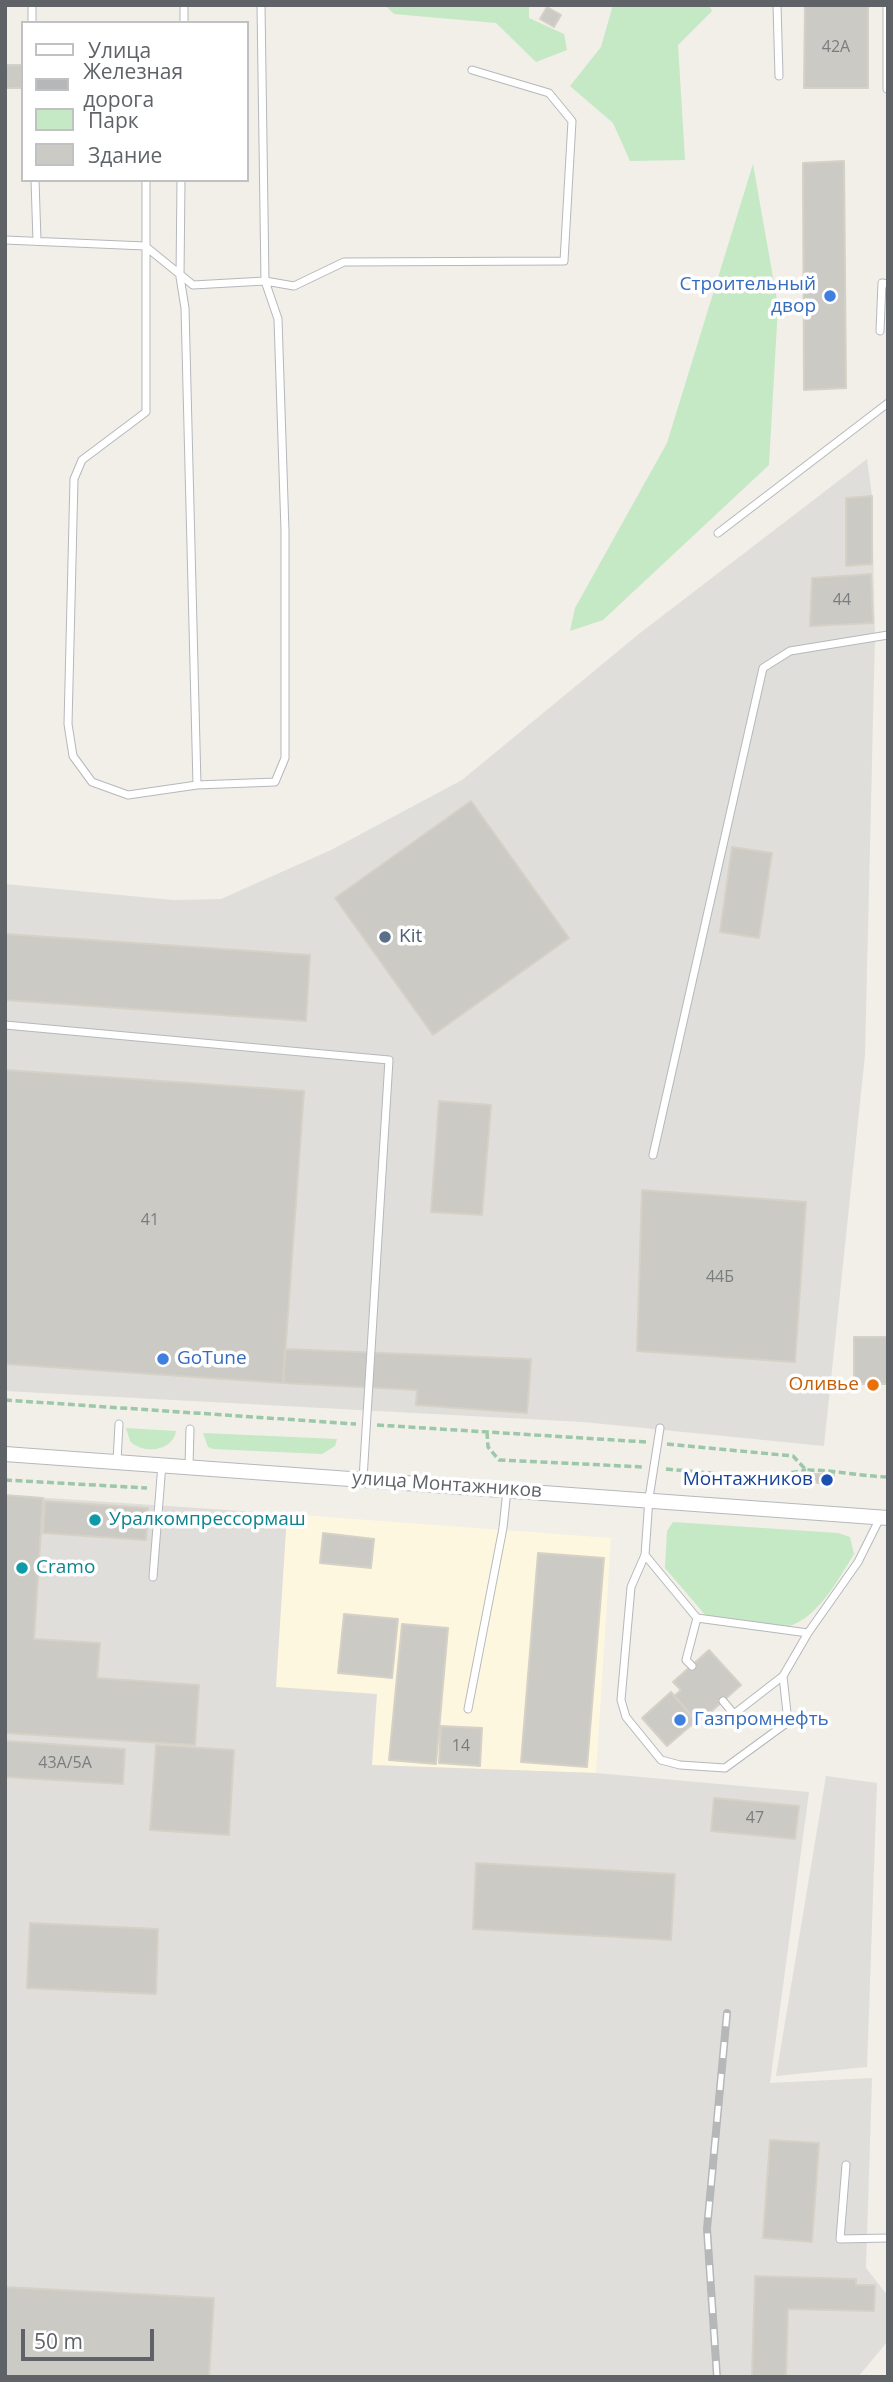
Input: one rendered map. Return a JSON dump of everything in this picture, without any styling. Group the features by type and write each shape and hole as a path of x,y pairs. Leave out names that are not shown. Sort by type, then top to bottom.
{"street":[{"name":"улица Монтажников","path":"5,1454 884,1518"}],"lane":[{"path":"146,182 146,412 82,460 74,479 68,724 73,756 92,782 128,795 197,785 275,782 285,758 285,531 278,319 265,281 261,5"},
{"path":"777,5 779,76"},
{"path":"887,5 887,89"},
{"path":"5,240 145,246 193,285 265,281 294,286 344,262 564,261 572,121 549,93 472,70"},
{"path":"35,182 37,241"},
{"path":"181,182 180,277 185,308 197,785"},
{"path":"880,331 882,284 888,284"},
{"path":"718,533 888,403"},
{"path":"653,1155 763,668 789,651 888,635"},
{"path":"5,1025 389,1060 363,1479"},
{"path":"117,1461 119,1424"},
{"path":"660,1428 652,1468 645,1555 631,1587 621,1700 626,1717 662,1760 680,1765 725,1768 788,1722 783,1676"},
{"path":"189,1466 190,1429"},
{"path":"153,1577 162,1464"},
{"path":"468,1709 503,1528 507,1490"},
{"path":"723,1701 734,1714 783,1676 808,1633 859,1562 884,1518"},
{"path":"645,1555 696,1618 808,1633"},
{"path":"692,1666 686,1660 696,1618"},
{"path":"846,2165 840,2239 888,2238"}],"path":[{"path":"5,1400 656,1443 793,1456 806,1470"},
{"path":"487,1431 488,1447 499,1460 652,1468 764,1479 806,1470 839,1470 848,1476 888,1477"},
{"path":"5,1480 160,1488"}],"shaded area":[{"path":"867,459 872,496 875,636 865,1055 824,1446 583,1422 5,1391 5,884 173,900 221,899 331,850 462,780 640,633"},
{"path":"5,1495 287,1514 276,1687 377,1694 372,1765 596,1773 809,1792 770,2083 872,2078 866,2268 888,2296 888,2341 858,2377 5,2377"},
{"path":"287,1514 611,1538 596,1773 371,1765 275,1687"},
{"path":"826,1776 877,1783 867,2067 776,2076"}],"green space":[{"path":"385,5 529,5 529,18 564,34 567,50 536,62 496,23 394,14"},
{"path":"613,5 709,5 712,11 678,45 685,160 630,161 613,123 570,86 601,47"},
{"path":"753,164 778,306 769,465 603,620 570,631 575,608 667,443"},
{"path":"126,1428 176,1431 174,1438 164,1447 149,1449 130,1441"},
{"path":"203,1433 337,1439 335,1446 322,1454 213,1449 208,1447"},
{"path":"673,1522 838,1533 850,1537 854,1554 827,1596 800,1622 789,1626 707,1617 665,1568 667,1531"}],"building":[{"path":"805,5 868,5 868,88 804,88"},
{"path":"547,7 561,15 554,27 540,19"},
{"path":"6,65 21,65 21,88 6,88"},
{"path":"844,161 846,388 804,390 803,163"},
{"path":"872,496 872,564 846,566 846,498"},
{"path":"871,574 873,623 810,626 812,578"},
{"path":"471,801 569,938 433,1035 335,898"},
{"path":"732,847 772,853 759,938 720,932"},
{"path":"5,934 310,955 306,1021 5,1000"},
{"path":"5,1070 304,1091 283,1383 5,1364"},
{"path":"439,1101 491,1105 482,1215 431,1212"},
{"path":"642,1190 806,1202 795,1362 637,1351"},
{"path":"854,1337 888,1337 888,1384 854,1384"},
{"path":"285,1349 531,1359 527,1413 416,1405 417,1390 283,1383"},
{"path":"811,1474 834,1474 834,1483 811,1483"},
{"name":"Cramo","path":"5,1495 43,1498 34,1639 100,1643 97,1678 199,1685 195,1745 5,1733"},
{"name":"Уралкомпрессормаш","path":"45,1501 148,1508 146,1540 43,1533"},
{"path":"323,1533 374,1539 371,1568 320,1563"},
{"path":"538,1553 604,1558 587,1767 521,1762"},
{"path":"344,1614 398,1619 392,1678 338,1673"},
{"path":"402,1624 448,1628 436,1764 389,1760"},
{"path":"709,1650 741,1685 705,1717 697,1709 691,1715 674,1696 681,1690 673,1682"},
{"path":"671,1692 696,1721 667,1746 642,1718"},
{"path":"441,1726 482,1728 480,1766 439,1763"},
{"path":"5,1741 125,1749 123,1784 5,1777"},
{"path":"156,1745 234,1750 229,1835 150,1830"},
{"path":"714,1798 799,1806 795,1839 711,1831"},
{"path":"476,1863 675,1874 671,1940 473,1929"},
{"path":"30,1923 158,1929 156,1994 27,1988"},
{"path":"770,2140 819,2143 812,2242 763,2238"},
{"path":"755,2276 856,2279 856,2285 875,2285 874,2311 788,2309 786,2377 752,2377"},
{"path":"5,2287 214,2298 209,2377 5,2376"}],"railway":[{"path":"717,2377 707,2229 727,2013"}],"place":[{"name":"Строительный двор","path":"830,296"},
{"name":"Kit","path":"385,937"},
{"name":"GoTune","path":"163,1359"},
{"name":"Оливье","path":"873,1385"},
{"name":"Монтажников","path":"827,1480"},
{"name":"Уралкомпрессормаш","path":"95,1520"},
{"name":"Cramo","path":"22,1568"},
{"name":"Газпромнефть","path":"680,1720"}]}
